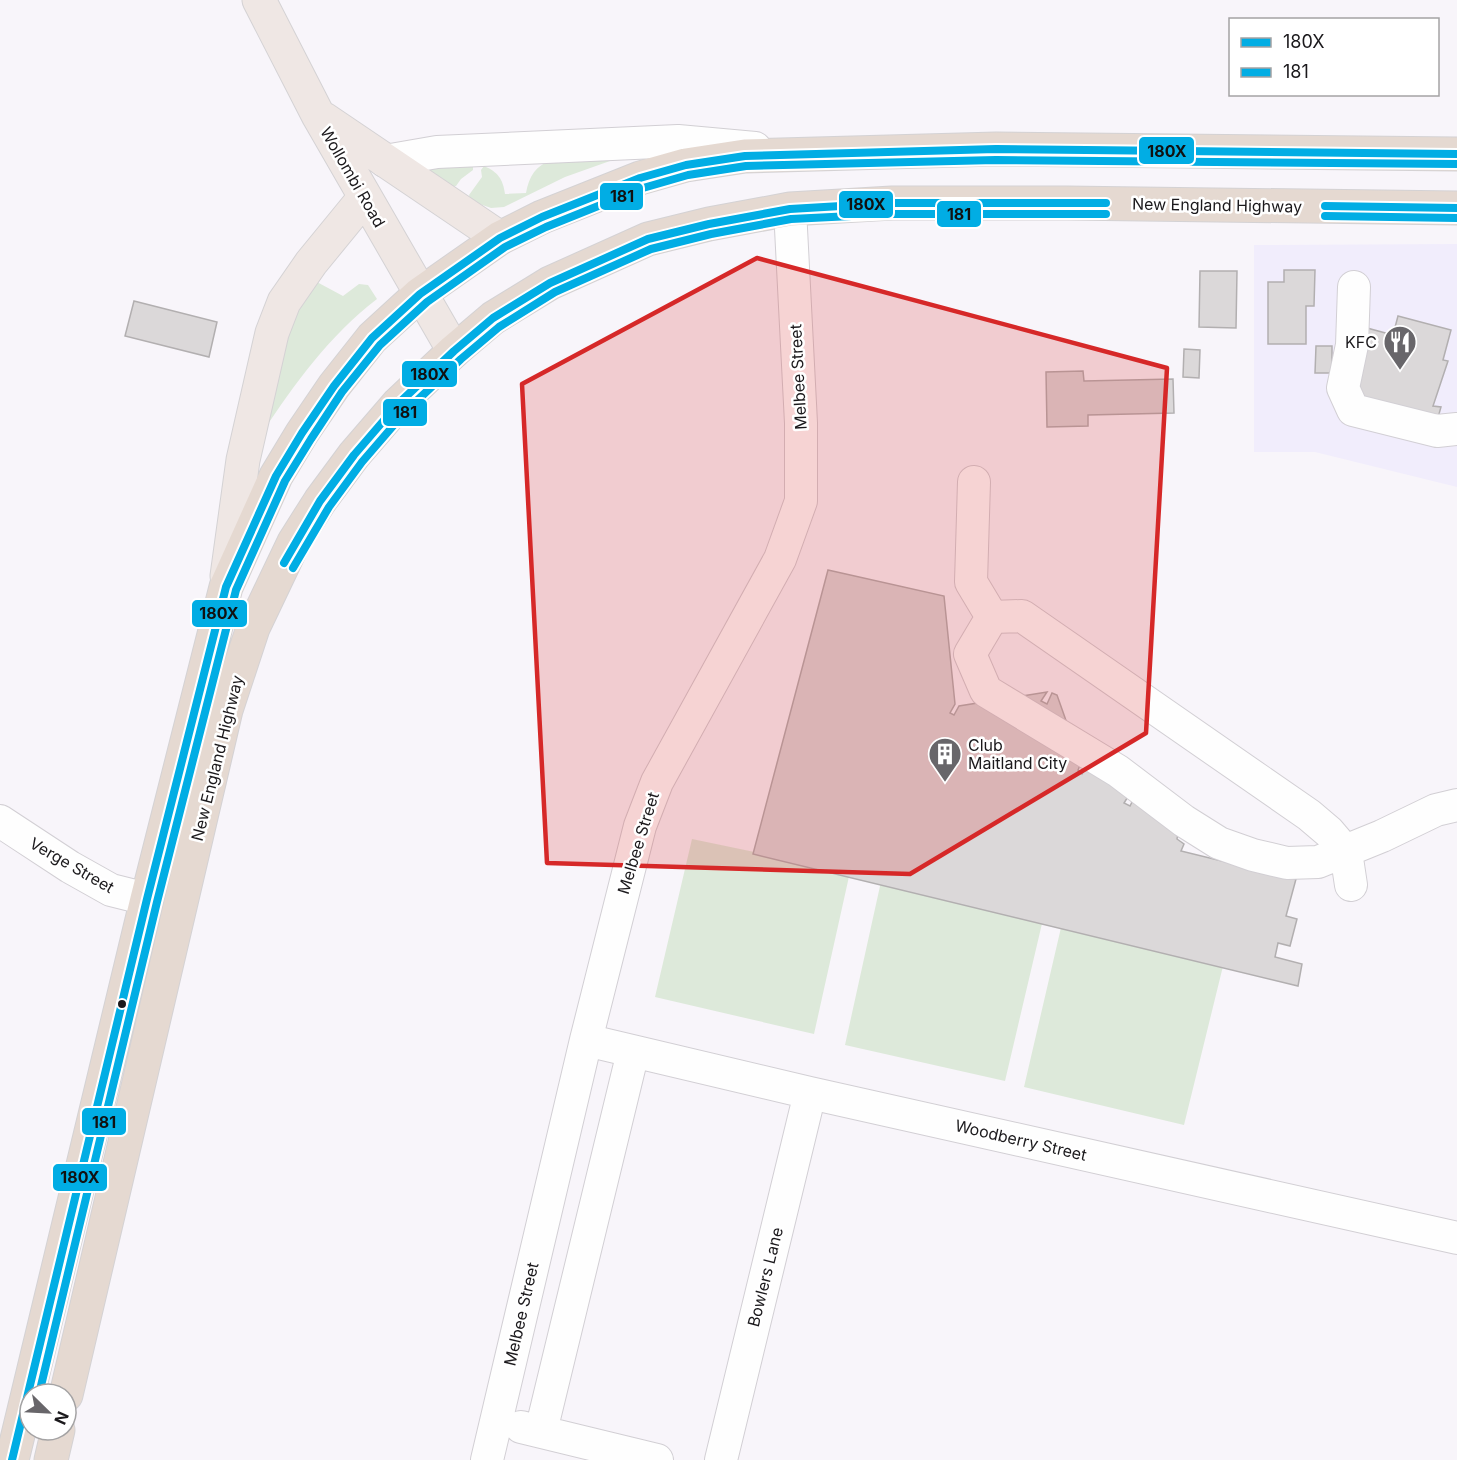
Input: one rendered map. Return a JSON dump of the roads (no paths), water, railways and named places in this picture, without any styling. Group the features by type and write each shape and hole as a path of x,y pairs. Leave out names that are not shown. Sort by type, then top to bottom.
{"highway":[{"name":"New England Highway","path":"12,1460 147,899 226,587 276,476 302,433 334,386 372,338 420,294 500,238 542,217 640,177 686,165 745,156 1007,149 1457,154"},
{"name":"New England Highway","path":"69,1382 226,710 253,628 294,542 320,501 354,455 398,404 493,318 550,283 648,239 709,224 790,209 892,204 1067,202 1457,208"},
{"path":"51,1460 55,1442"}],"main road":[{"name":"Wollombi Road","path":"260,0 318,115 454,351"},
{"path":"318,115 500,238"},
{"path":"226,587 243,460 272,333 284,302 311,263 364,197"}],"street":[{"path":"385,160 437,152 678,141 803,153"},
{"name":"Melbee Street","path":"487,1460 586,1040 640,826 657,782 780,559 801,501 801,423 790,209"},
{"path":"1354,287 1352,345 1343,388 1353,410 1437,431 1457,429"},
{"path":"974,482 971,582 992,617"},
{"path":"992,617 1022,616 1309,815 1329,832 1346,852 1351,885"},
{"path":"992,617 970,654 986,690 1118,771 1184,821 1219,843 1253,855 1287,863 1318,862 1346,852 1436,810 1457,805"},
{"name":"Verge Street","path":"0,821 70,867 111,890 147,899"},
{"name":"Woodberry Street","path":"586,1040 810,1093 1457,1238"},
{"path":"541,1431 633,1052"},
{"name":"Bowlers Lane","path":"721,1460 810,1093"},
{"path":"496,1421 657,1460"}],"place":[{"name":"KFC","path":"1400,371"},
{"name":"Club Maitland City","path":"945,783"}]}
